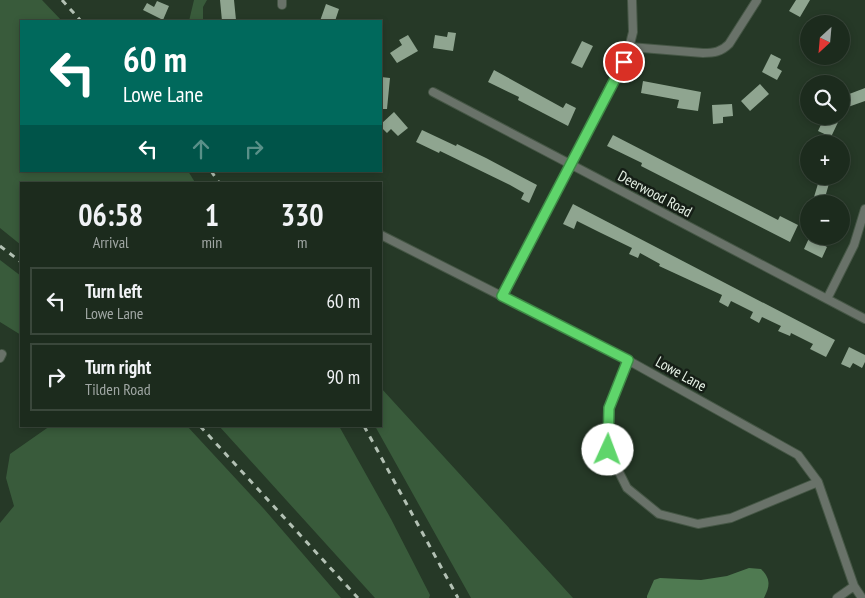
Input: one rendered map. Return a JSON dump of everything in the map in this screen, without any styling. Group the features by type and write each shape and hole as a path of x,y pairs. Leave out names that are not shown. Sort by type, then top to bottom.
{"street":[{"path":"502,296 630,47 633,32 632,0"},
{"path":"630,47 715,53 724,49 729,44 756,0"},
{"name":"Deerwood Road","path":"433,92 865,319"},
{"path":"827,299 854,245 865,209"},
{"name":"Lowe Lane","path":"382,236 628,360 798,455 818,482 854,586 862,598"},
{"path":"628,360 609,408 608,450 627,488 659,514 698,524 731,518 818,482"},
{"path":"837,598 854,586"}],"shaded area":[{"path":"0,0 42,0 61,20 20,20 20,172 189,172 195,182 20,182 20,244 0,228"},
{"path":"194,0 207,0 203,7 203,20 189,20"},
{"path":"0,260 20,275 20,334 0,322"},
{"path":"382,389 573,598 471,598 376,427 382,427"},
{"path":"49,427 188,427 264,509 341,598 0,598 0,523 14,506 6,478 10,454"},
{"path":"220,427 340,427 391,519 430,595 429,598 375,598"},
{"path":"749,568 761,569 767,576 768,586 764,598 647,598 654,580 660,578 701,580 727,576"}],"building":[{"path":"220,0 234,0 236,20 222,20"},
{"path":"796,0 810,0 800,17 789,11"},
{"path":"157,1 169,6 163,20 143,10 147,3 154,7"},
{"path":"326,4 339,9 335,20 320,20"},
{"path":"448,32 456,33 453,51 433,48 435,35 447,37"},
{"path":"408,35 418,51 397,63 390,53 402,45 399,40"},
{"path":"582,41 593,46 582,68 571,63"},
{"path":"771,54 781,59 777,68 782,71 777,80 762,72"},
{"path":"494,70 563,108 566,103 576,108 568,126 518,100 519,97 488,82"},
{"path":"382,77 390,78 387,109 382,109"},
{"path":"643,81 701,92 698,111 677,108 679,100 641,93"},
{"path":"760,84 769,94 750,111 741,101"},
{"path":"865,88 865,101 850,106 850,94"},
{"path":"732,104 733,116 723,117 723,123 713,124 712,105"},
{"path":"394,112 408,128 398,136 391,129 387,133 382,128 382,123"},
{"path":"821,125 837,125 832,135 818,131"},
{"path":"422,130 456,146 457,144 537,185 529,203 521,199 524,193 510,185 440,151 439,153 416,142"},
{"path":"613,135 778,220 780,216 798,225 790,242 641,166 642,163 607,146"},
{"path":"818,185 829,185 826,195 815,195"},
{"path":"573,204 835,340 826,357 810,349 813,344 791,333 790,336 778,331 781,326 762,317 759,323 750,318 753,312 731,301 728,307 719,302 722,295 659,266 660,264 640,253 638,258 629,254 632,248 577,221 574,229 563,224"},
{"path":"806,245 823,245 827,247 822,258 804,249"},
{"path":"849,347 865,355 865,362 862,368 853,363 850,368 841,364"}],"railway":[{"path":"62,0 80,20"},
{"path":"212,172 219,182"},
{"path":"0,246 20,261"},
{"path":"201,427 358,598"},
{"path":"365,427 458,598"}],"route":[{"path":"608,450 609,408 628,360 502,296 624,62"}]}
